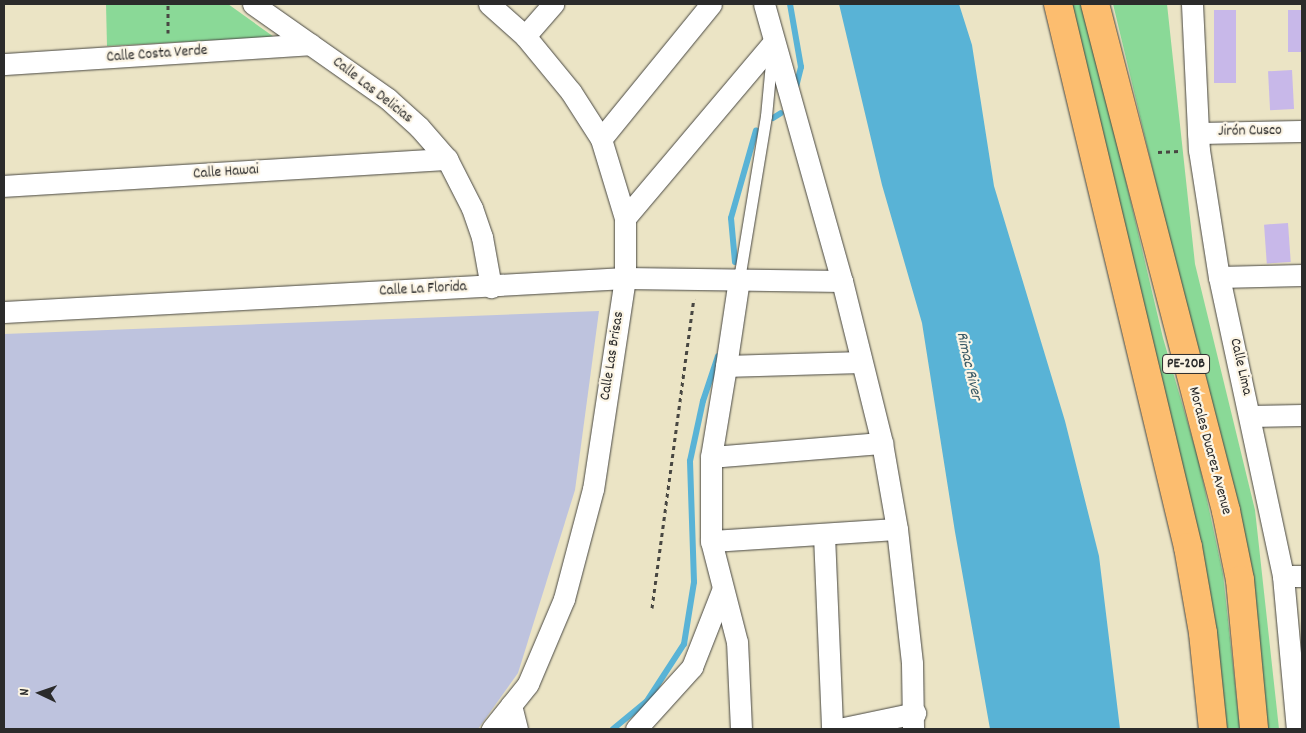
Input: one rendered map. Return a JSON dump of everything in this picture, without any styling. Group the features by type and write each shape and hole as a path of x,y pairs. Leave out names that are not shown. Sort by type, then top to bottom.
{"highway":[{"name":"PE-20B","path":"1058,4 1188,547 1203,633 1213,729"},
{"name":"Morales Duarez Avenue","path":"1095,4 1226,511 1240,580 1254,729"}],"street":[{"name":"Calle Las Delicias","path":"253,4 388,100 419,127 447,159 480,230 491,287"},
{"name":"Calle Las Brisas","path":"489,4 525,36 571,92 601,139 625,218 625,278 593,489 580,544 564,599 532,676 492,729"},
{"path":"525,36 552,4"},
{"path":"601,139 710,4"},
{"path":"764,4 773,43 842,281 860,362 882,443 897,529 914,721 839,729"},
{"name":"Calle Lima","path":"1192,4 1199,142 1218,276 1251,416 1293,576 1298,691 1297,729"},
{"path":"625,218 773,43"},
{"name":"Calle Costa Verde","path":"4,64 169,55 310,44"},
{"name":"Jirón Cusco","path":"1199,142 1302,131"},
{"name":"Calle Hawai","path":"4,186 447,159"},
{"path":"1218,276 1302,276"},
{"name":"Calle La Florida","path":"4,312 491,287 625,278 842,281"},
{"path":"739,279 711,457 711,541 738,652 741,729"},
{"path":"726,366 860,362"},
{"path":"1251,416 1302,416"},
{"path":"711,457 882,443"},
{"path":"711,541 897,529"},
{"path":"824,535 832,729"},
{"path":"636,729 692,667 722,591"},
{"path":"511,705 517,729"}],"lane":[{"path":"739,279 766,116 773,43"}],"path":[{"path":"168,4 169,55"},
{"path":"1132,153 1199,142"},
{"path":"652,608 697,278"}],"shaded area":[{"path":"599,311 575,490 518,673 478,729 4,729 4,334"}],"green space":[{"path":"106,4 228,4 274,37 107,46"},
{"path":"1070,4 1084,4 1163,338 1198,458 1223,574 1240,729 1222,729 1167,411 1137,274"},
{"path":"1113,4 1167,4 1195,264 1255,510 1279,729 1267,729 1171,246"}],"water":[{"name":"Rimac River","path":"839,4 959,4 972,45 994,186 1065,421 1099,556 1120,729 990,729 955,532 922,323 882,185"}],"building":[{"path":"1214,10 1236,10 1236,83 1214,83"},
{"path":"1288,10 1302,10 1302,52 1288,52"},
{"path":"1292,70 1294,109 1270,110 1268,71"},
{"path":"1288,223 1291,262 1267,264 1264,225"}],"waterway":[{"path":"790,4 801,67 795,91"},
{"path":"773,118 781,113"},
{"path":"735,262 731,218 756,130"},
{"path":"613,729 647,701 684,644 694,582 690,461 703,401 718,356"}]}
